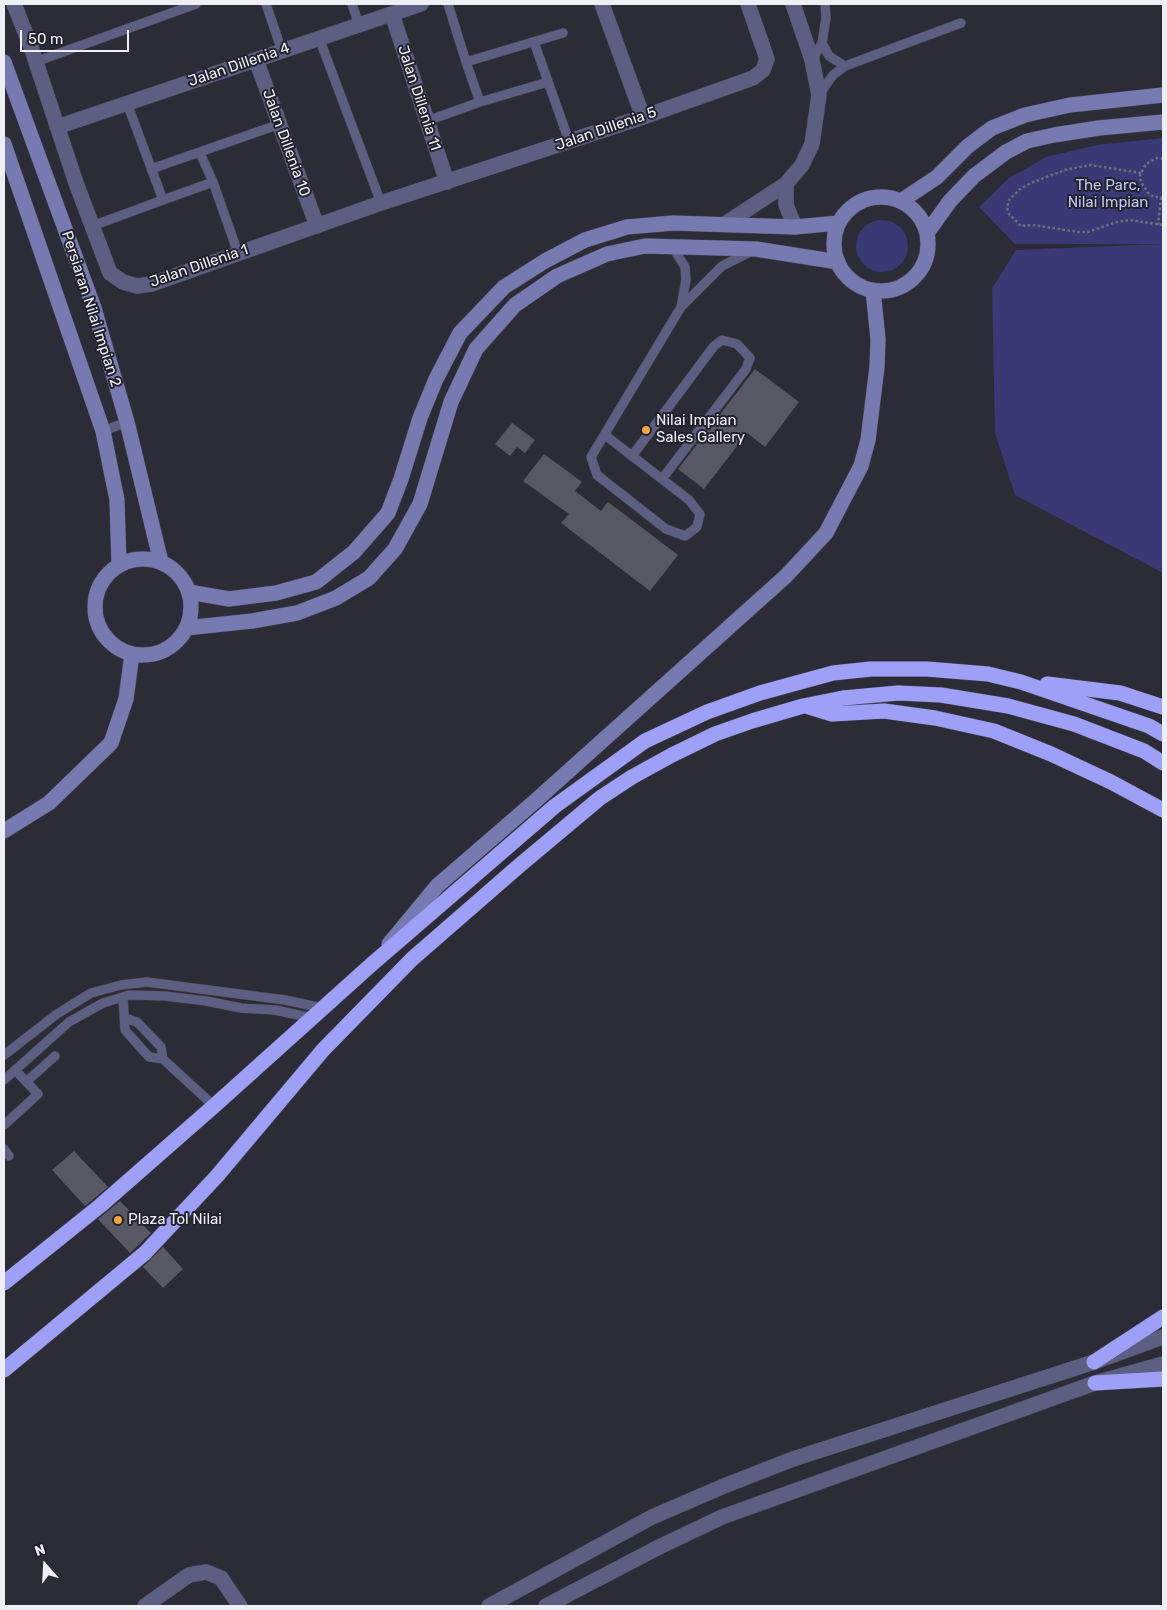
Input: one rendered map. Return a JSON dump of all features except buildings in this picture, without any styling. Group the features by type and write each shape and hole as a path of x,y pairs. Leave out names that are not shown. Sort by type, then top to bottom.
{"highway":[{"path":"4,1283 101,1205 372,964 555,806 645,741 707,712 760,693 833,673 871,669 927,669 988,674 1021,682 1140,723 1163,734"},
{"path":"1021,682 1120,693 1163,706"},
{"path":"4,1370 145,1253 217,1176 322,1050 412,959 600,798 632,777 672,755 716,734 803,706 842,698 898,693 941,695 1008,706 1074,724 1144,752 1163,763"},
{"path":"803,706 832,714 884,711 935,718 994,731 1051,754 1111,782 1163,810"},
{"path":"1094,1362 1163,1317"},
{"path":"1095,1383 1163,1379"}],"street":[{"name":"Jalan Dillenia 1","path":"14,4 31,46 57,127 110,273 123,282 137,286 152,284 381,203 447,182"},
{"name":"Jalan Dillenia 4","path":"57,127 422,4"},
{"path":"602,4 642,117"},
{"name":"Jalan Dillenia 5","path":"447,182 753,78 765,64 748,4"},
{"path":"725,224 786,184 802,164 812,144 819,96 812,60 793,4"},
{"name":"Jalan Dillenia 11","path":"392,14 447,182"},
{"name":"Jalan Dillenia 10","path":"256,60 317,226"},
{"name":"Persiaran Nilai Impian 2","path":"5,69 94,308 127,422 161,562"},
{"path":"901,201 938,177 968,146 992,128 1025,115 1070,105 1163,95"},
{"path":"927,233 950,201 974,176 1006,152 1027,141 1099,128 1163,122"},
{"name":"Persiaran Nilai Impian 2","path":"4,144 103,430 117,500 118,565"},
{"path":"786,184 786,205 795,227"},
{"path":"887,197 901,201 913,209 922,220 929,245 926,258 912,280 900,287 887,290 873,290 862,286 843,272 838,262 834,249 839,223 847,211 859,203 872,198 887,197"},
{"path":"189,592 229,599 276,593 316,582 354,552 388,513 420,418 436,379 460,334 504,287 545,261 585,240 628,227 673,223 795,227 839,223"},
{"path":"186,628 252,621 297,613 336,598 369,578 395,549 420,504 450,402 476,348 515,305 557,276 607,254 645,246 756,248 838,262"},
{"path":"372,964 437,886 786,576 826,533 860,466 868,440 877,367 878,339 873,290"},
{"path":"147,558 161,562 174,569 183,580 189,592 191,604 186,628 177,641 164,650 148,654 132,654 119,649 107,640 99,628 95,614 95,600 99,586 107,574 118,565 132,559 147,558"},
{"path":"4,831 49,803 111,743 126,699 132,654"},
{"path":"489,1606 652,1517 724,1486 793,1460 1094,1362 1163,1337"},
{"path":"546,1606 722,1517 1095,1383 1163,1364"},
{"path":"145,1606 189,1575 206,1572 221,1578 240,1606"}],"lane":[{"path":"35,62 196,4"},
{"path":"266,4 282,51"},
{"path":"352,4 359,25"},
{"path":"448,4 480,102"},
{"path":"812,60 822,43 826,18 825,4"},
{"path":"819,96 833,75 845,66 962,23"},
{"path":"466,62 563,33"},
{"path":"320,38 381,203"},
{"path":"534,42 569,142"},
{"path":"822,43 829,56 845,66"},
{"path":"427,121 480,102 548,82"},
{"path":"127,104 163,200"},
{"path":"152,169 280,124"},
{"path":"200,153 213,182 238,253"},
{"path":"92,226 213,182"},
{"path":"672,246 684,267 686,280 681,307"},
{"path":"605,435 689,500 700,514 696,527 685,536 666,528 597,475 590,457 681,307 722,266 756,248"},
{"path":"632,456 714,346 722,340 737,344 750,358 746,369 662,480"},
{"path":"103,430 127,422"},
{"path":"4,1055 58,1014 91,993 121,985 147,982 285,1000 318,1013"},
{"path":"123,996 124,1030 149,1057 163,1059 214,1106"},
{"path":"4,1080 69,1022 103,1003 123,996 165,996 241,1008 318,1013"},
{"path":"125,1018 137,1022 161,1047 163,1059"},
{"path":"26,1082 55,1056"},
{"path":"4,1125 38,1094 15,1070"}],"path":[{"path":"1158,224 1162,198 1148,194 1140,182 1141,173 1146,164 1151,160 1163,158"},
{"path":"1141,173 1090,165 1065,170 1020,189 1009,200 1007,208 1009,214 1021,226 1032,225 1088,232 1116,222 1130,220 1163,225"}],"green space":[{"name":"The Parc, Nilai Impian","path":"1163,138 1163,573 1015,495 995,433 992,288 1016,250 1162,244 1015,244 979,207 1009,178 1046,157 1097,145"},
{"path":"877,220 887,220 901,227 908,241 908,251 901,265 887,272 877,272 867,268 860,261 856,251 856,241 860,231 867,224"}],"place":[{"name":"Nilai Impian Sales Gallery","path":"646,430"},
{"name":"Plaza Tol Nilai","path":"118,1220"}]}
